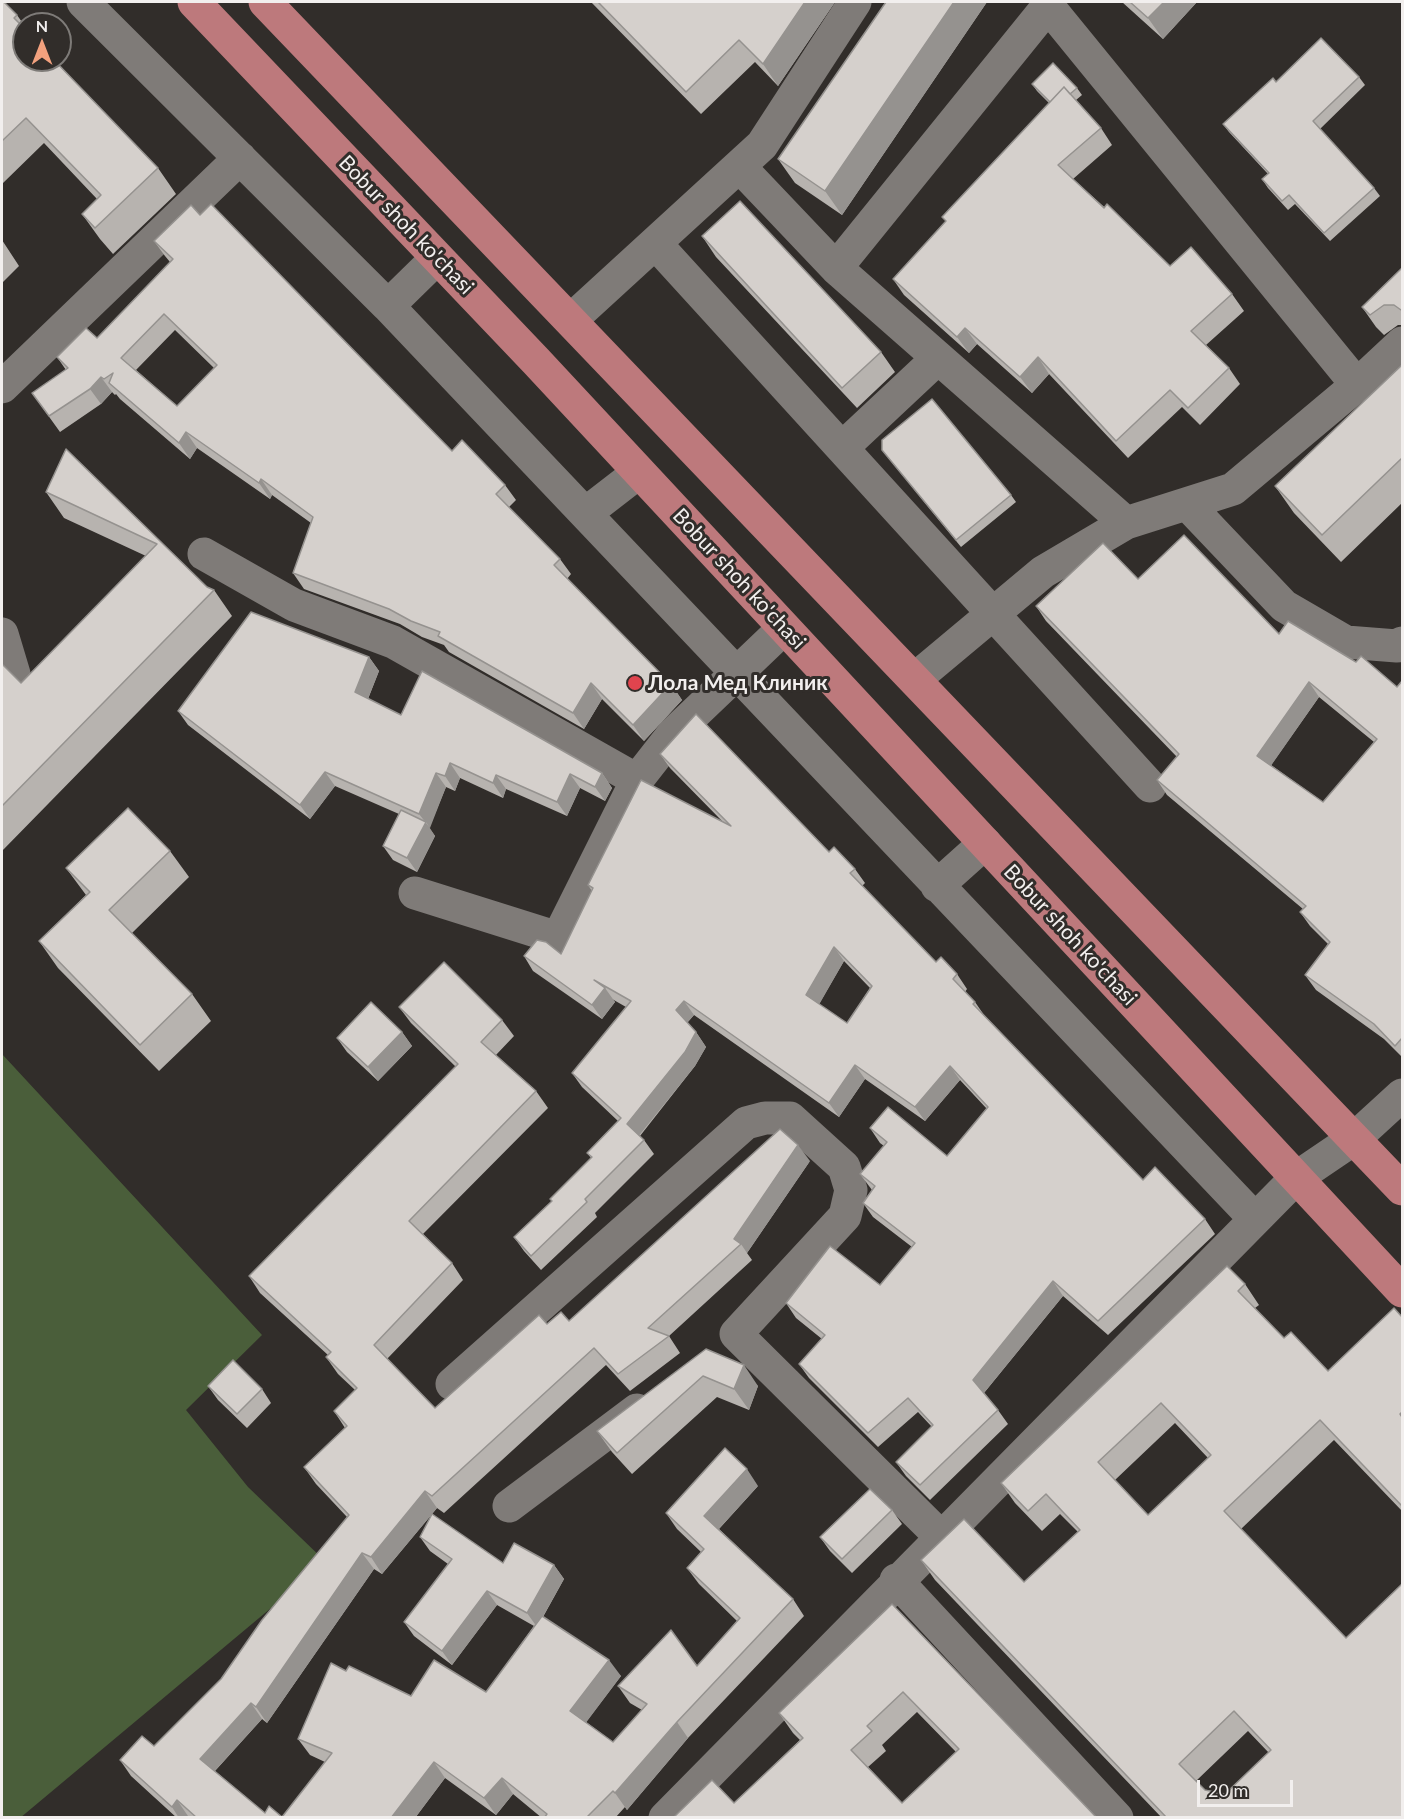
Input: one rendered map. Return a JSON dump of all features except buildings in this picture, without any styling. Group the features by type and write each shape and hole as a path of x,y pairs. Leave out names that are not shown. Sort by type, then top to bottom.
{"main road":[{"name":"Bobur shoh ko'chasi","path":"194,2 639,472 1402,1291"},
{"path":"265,2 572,319 1402,1190"}],"street":[{"path":"83,2 388,306 1255,1219"},
{"path":"572,319 762,144 855,2"},
{"path":"836,268 1047,4 1357,385"},
{"path":"2,387 240,158"},
{"path":"739,166 836,268 1126,523"},
{"path":"655,243 1150,786"},
{"path":"388,306 437,258"},
{"path":"915,679 1043,572 1126,523 1233,489 1357,385 1402,343"},
{"path":"842,448 938,358"},
{"path":"586,513 639,472"},
{"path":"1187,504 1284,606 1346,642 1397,646 1402,643"},
{"path":"204,554 294,605 393,642 637,780"},
{"path":"415,893 558,938 637,780 673,734 784,628"},
{"path":"2,634 14,674"},
{"path":"937,886 985,843"},
{"path":"665,1818 940,1536 1296,1178 1354,1138 1402,1095"},
{"path":"452,1384 746,1124 765,1118 790,1118 844,1167 851,1190 845,1216 726,1342 940,1536"},
{"path":"509,1506 660,1392"},
{"path":"896,1581 1117,1818"}],"green space":[{"path":"2,1054 262,1335 186,1410 248,1487 326,1562 20,1818 2,1817"}],"place":[{"name":"Лола Мед Клиник","path":"635,683"}]}
